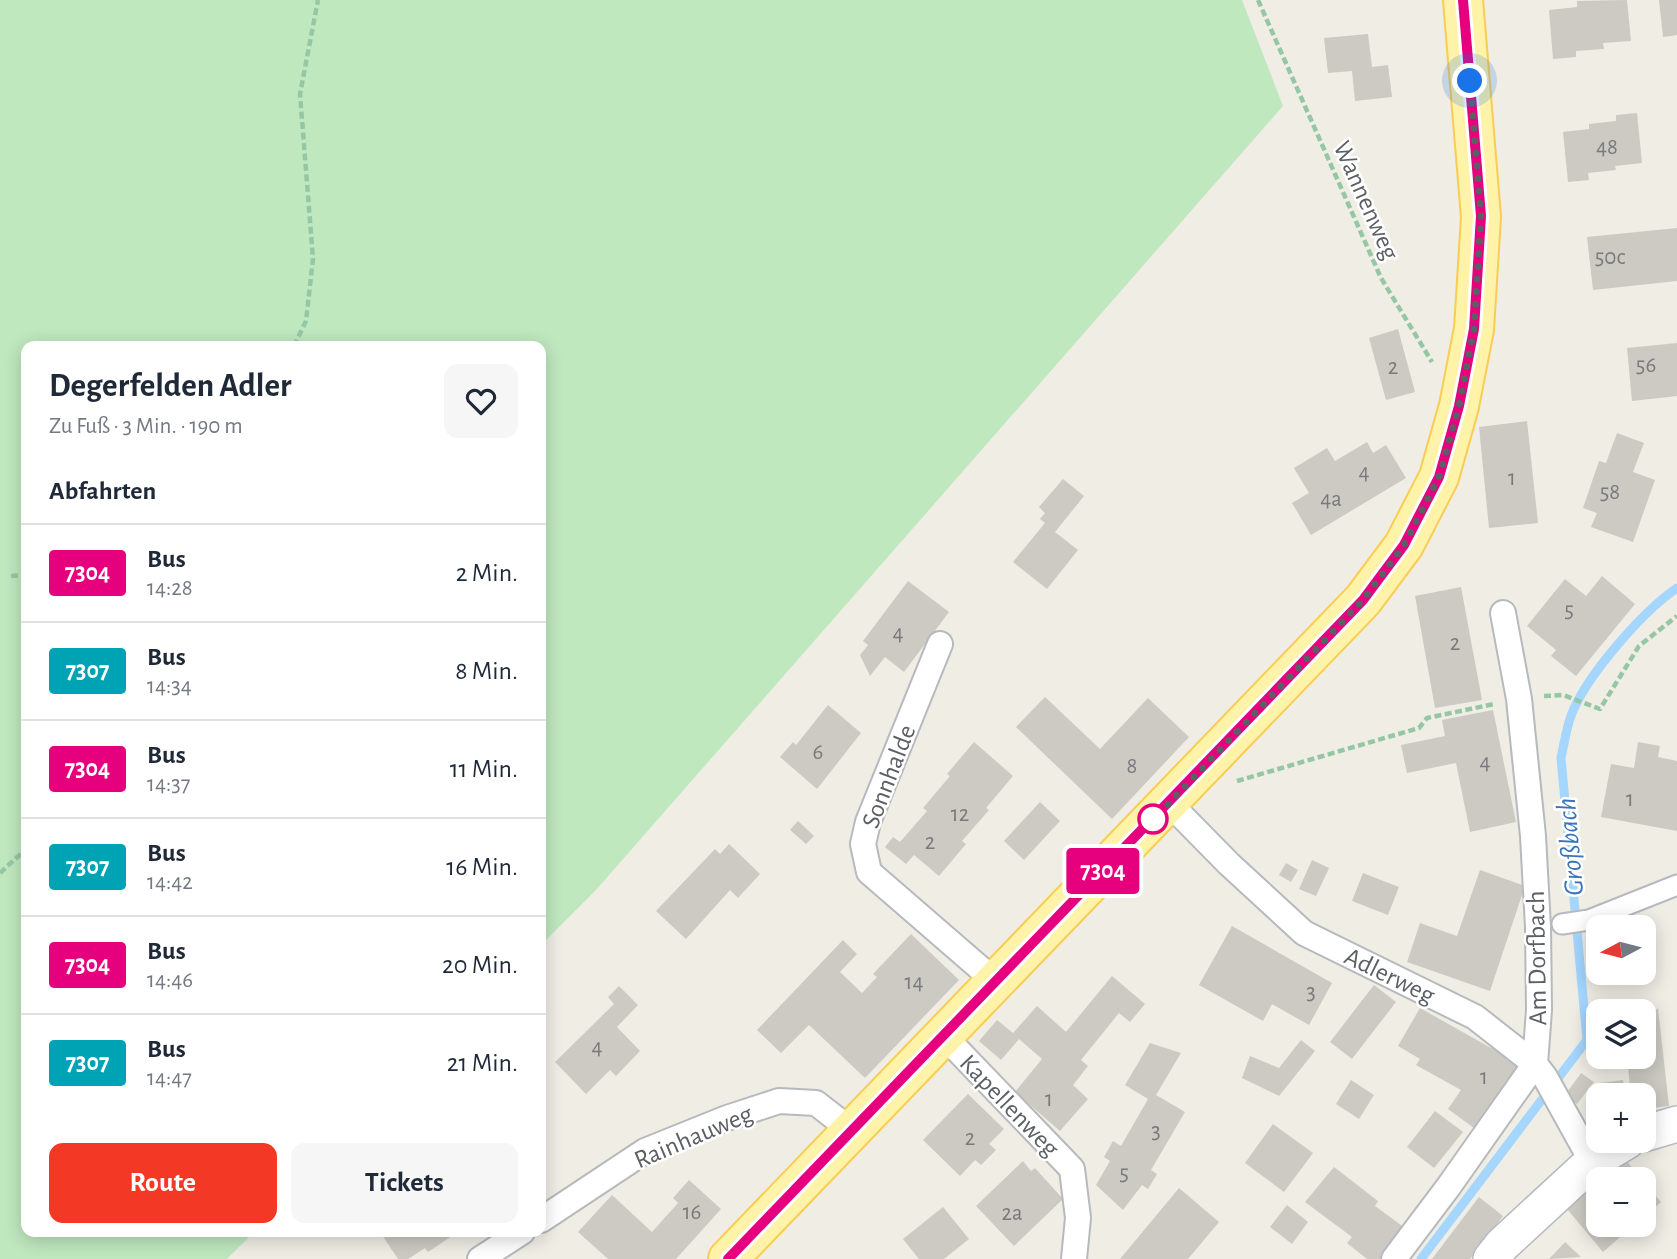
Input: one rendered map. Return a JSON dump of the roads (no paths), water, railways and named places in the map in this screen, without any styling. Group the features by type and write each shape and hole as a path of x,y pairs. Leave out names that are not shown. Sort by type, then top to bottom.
{"main road":[{"path":"728,1259 1363,600 1404,545 1439,477 1459,406 1474,329 1481,216 1463,0"},
{"path":"1656,1130 1677,1124"},
{"path":"1491,1259 1502,1245 1592,1162 1607,1153"}],"street":[{"name":"Am Dorfbach","path":"1394,1259 1540,1071 1538,927 1533,836 1519,699 1503,612"},
{"name":"Sonnhalde","path":"940,644 868,822 863,844 869,872 996,982"},
{"name":"Adlerweg","path":"1178,793 1229,864 1304,933 1475,1017 1540,1071 1592,1162"},
{"path":"1562,924 1590,920 1677,885"},
{"name":"Kapellenweg","path":"944,1036 1072,1169 1077,1218 1074,1259"},
{"name":"Rainhauweg","path":"546,1217 645,1151 727,1118 779,1101 816,1103 852,1131"},
{"path":"480,1259 514,1237"}],"waterway":[{"name":"Großbach","path":"1421,1259 1587,1040 1561,758 1566,732 1578,700 1602,664 1632,628 1677,588"}]}
